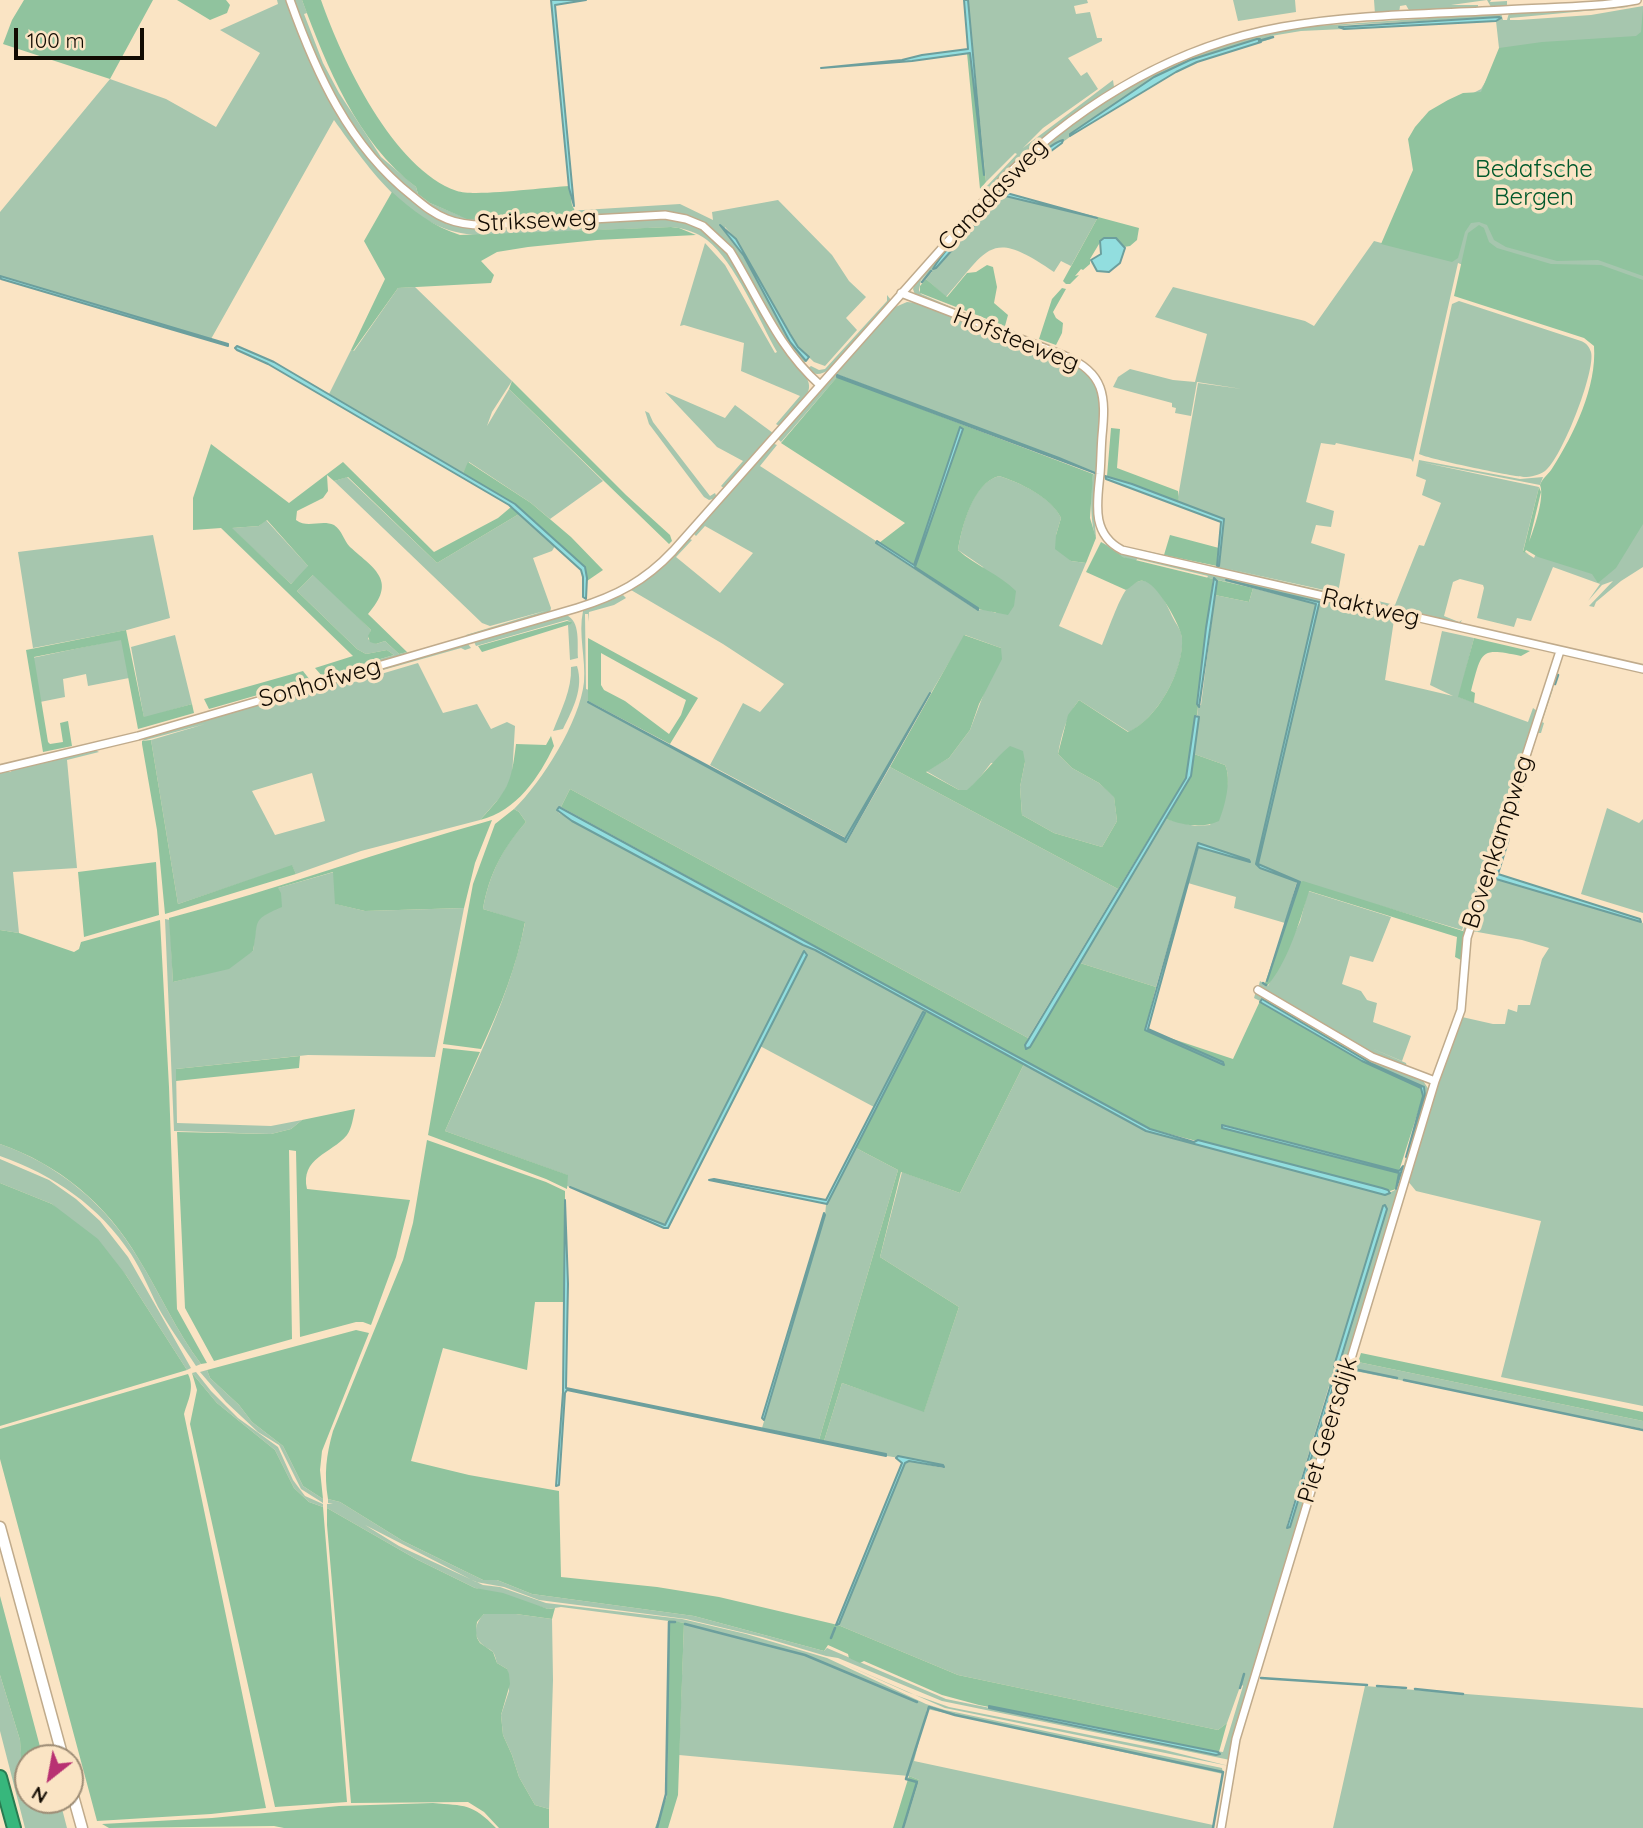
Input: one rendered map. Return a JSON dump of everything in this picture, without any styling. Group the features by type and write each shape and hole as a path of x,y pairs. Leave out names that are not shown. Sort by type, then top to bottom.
{"highway":[{"path":"0,1777 13,1828"}],"street":[{"name":"Strikseweg","path":"290,0 321,79 365,150 382,169 430,211 464,224 484,225 665,215 695,222 719,239 730,251 792,358 820,385"},
{"name":"Canadasweg","path":"637,584 661,564 1006,176 1058,129 1129,82 1189,54 1257,33 1312,23 1637,0"},
{"name":"Hofsteeweg","path":"901,293 1071,359 1095,376 1105,403 1097,513 1103,536"},
{"name":"Raktweg","path":"1103,536 1115,547 1130,553 1643,669"},
{"name":"Sonhofweg","path":"0,769 138,736 577,608 612,597 637,584"},
{"name":"Bovenkampweg","path":"1452,1036 1461,1010 1467,939 1560,651"},
{"path":"1258,990 1372,1056 1435,1081"},
{"name":"Piet Geersdijk","path":"1221,1828 1236,1739 1435,1081 1452,1036"},
{"path":"0,1527 59,1744"}],"green space":[{"path":"24,0 153,0 110,79 3,44 12,20"},
{"path":"177,0 226,0 230,5 227,13 210,20"},
{"path":"277,0 288,0 318,77 365,154 396,186 453,224 654,217 684,222 701,229 715,240 738,269 776,338 807,379 808,392 801,402 779,426 776,424 800,396 741,371 744,343 680,326 705,243 725,265 775,353 777,352 737,277 717,250 703,237 671,227 479,235 455,232 433,224 395,196 334,120 211,339 0,276 0,212 110,79 166,99 216,127 260,53 220,30 278,4"},
{"path":"292,0 302,0 307,13 304,14 323,63 339,93 381,157 430,203 461,216 567,215 567,211 680,204 713,220 712,212 778,200 832,255 849,281 866,297 846,318 857,330 825,366 814,362 798,347 736,239 725,227 724,230 747,261 808,368 811,366 819,370 825,369 887,301 887,295 891,300 829,370 814,374 797,360 786,345 748,274 728,244 708,227 693,219 667,212 476,223 439,213 419,199 388,170 353,126 326,79"},
{"path":"302,0 321,0 342,52 373,110 391,137 434,179 466,193 569,186 575,211 567,211 567,216 467,219 430,203 418,194 416,187 395,169 377,148 346,102"},
{"path":"968,0 1087,0 1088,3 1074,6 1076,14 1090,12 1097,38 1102,38 1102,41 1068,58 1081,76 1087,72 1098,89 1043,128 1023,148 1113,80 1114,87 1049,134 991,187 987,186 1017,154 986,182"},
{"path":"1233,0 1295,0 1296,12 1238,21"},
{"path":"1374,0 1487,0 1451,5 1478,5 1478,8 1410,12 1406,5 1400,6 1399,13 1375,14"},
{"path":"1487,0 1507,1 1507,6 1491,7"},
{"path":"1625,5 1628,7 1510,18 1519,20 1591,15 1643,6 1643,567 1621,581 1596,602 1594,607 1589,606 1613,581 1602,585 1588,601 1600,584 1553,567 1531,621 1517,618 1514,627 1477,618 1483,585 1460,579 1453,582 1444,616 1459,622 1462,620 1459,625 1379,605 1378,601 1395,605 1419,545 1424,546 1441,503 1422,495 1426,480 1416,476 1419,460 1520,479 1543,477 1540,485 1421,462 1539,487 1523,551 1534,558 1638,336 1458,263 1413,462 1411,459 1336,443 1321,443 1306,502 1334,511 1331,527 1316,525 1311,543 1345,554 1338,593 1224,568 1352,597 1373,600 1367,604 1137,552 1138,549 1218,567 1223,519 1179,503 1178,497 1198,383 1242,389 1197,382 1191,416 1175,413 1176,408 1172,407 1172,403 1113,387 1118,377 1130,369 1173,380 1195,382 1207,334 1155,317 1173,287 1305,321 1314,326 1374,241 1411,251 1421,172 1421,120 1481,89 1506,48 1499,48 1496,21 1501,17 1346,25 1340,26 1344,29 1301,31 1271,36 1271,39 1261,42 1256,39 1190,60 1154,77 1012,179 933,268 936,268 1001,194 1098,217 1071,266 1061,261 1054,272 1017,251 993,249 983,255 946,297 926,279 931,270 921,280 921,294 1005,326 1001,329 915,295 915,283 1022,164 1095,106 1150,74 1192,56 1237,41 1302,27 1501,13 1503,20 1507,20 1509,13"},
{"name":"Bedafsche Bergen","path":"1643,9 1643,276 1598,260 1557,261 1506,247 1494,240 1487,225 1479,222 1471,223 1465,232 1458,258 1452,262 1381,244 1413,170 1408,139 1415,127 1429,111 1448,100 1463,93 1481,92 1499,48 1542,42 1636,36 1641,32"},
{"path":"972,42 986,182 980,189 967,53 970,53 973,68 984,174"},
{"path":"392,192 424,217 460,235 671,227 696,235 597,240 497,252 481,261 494,275 491,283 398,288 353,351 351,350 385,279 364,241"},
{"path":"1098,217 1139,228 1137,240 1124,247 1116,238 1102,239 1090,259 1090,264 1081,269 1070,284 1066,284 1063,281"},
{"path":"1479,225 1484,228 1489,242 1497,248 1551,264 1601,265 1643,280 1643,524 1616,568 1598,583 1592,574 1538,557 1526,550 1529,554 1523,552 1539,487 1541,492 1540,485 1561,454 1588,394 1594,346 1584,338 1454,296 1468,233","holes":["1541,493 1536,521 1529,542"]},
{"path":"987,265 993,267 997,287 994,303 1008,315 1005,326 920,293 920,286 926,279 947,297 967,273 976,272"},
{"path":"415,287 512,381 492,412 487,426 509,389 603,481 550,519 531,503 469,462 463,473 329,394 351,350 354,351 398,288"},
{"path":"1062,288 1066,289 1053,312 1063,323 1056,345 1039,339 1052,299"},
{"path":"1459,301 1581,341 1591,352 1583,395 1568,434 1552,464 1540,474 1516,476 1419,454 1452,304"},
{"path":"907,302 918,303 1072,362 1089,374 1096,385 1102,409 1094,511 1096,538 1091,504 1094,472 839,375 781,442 777,438 893,308"},
{"path":"837,377 1093,474 1090,518 1096,538 1086,563 1071,561 1055,549 1061,518 1050,504 1016,482 999,476 990,480 976,496 962,529 958,550 1016,591 1014,606 1008,615 978,609 915,567 962,428 914,564 879,543 905,523 781,443"},
{"path":"512,381 670,535 672,541 669,544 509,389"},
{"path":"665,392 725,418 735,405 773,433 725,489 721,486 743,461 717,447"},
{"path":"645,411 710,496 715,493 717,498 709,500 704,497 649,424"},
{"path":"1111,428 1120,429 1117,468 1178,491 1179,503 1107,476"},
{"path":"772,443 777,445 760,466 977,610 985,609 996,613 983,567 958,550 962,529 975,496 990,480 999,476 1016,482 1051,504 1061,518 1056,535 1071,561 1086,563 1059,626 1102,645 1126,590 1142,581 1149,582 1161,594 1182,635 1182,650 1174,678 1159,705 1139,726 1129,732 1079,700 1063,732 1058,754 1072,768 1099,783 1114,796 1117,821 1102,847 1054,833 1022,815 1020,787 1025,762 991,763 968,790 959,790 926,771 949,758 970,730 1001,648 965,635 846,838 710,765 743,703 760,712 784,684 723,644 631,590 662,567 688,538 692,540 676,557 720,593 753,553 705,526 696,536 693,533"},
{"path":"211,444 289,503 343,462 434,552 498,518 511,507 519,514 437,563 348,477 334,481 327,475 328,491 323,498 297,511 296,520 305,524 334,525 350,547 375,570 382,584 381,593 368,614 407,652 399,654 385,641 376,644 370,642 368,636 371,630 313,575 297,591 357,649 366,654 387,650 394,655 322,676 315,668 353,656 221,528 193,530 193,498","holes":["267,520 308,566 291,584 232,528 259,526"]},
{"path":"468,462 531,503 571,537 603,570 587,581 586,573 536,522 463,473"},
{"path":"347,477 437,563 519,514 555,546 552,551 533,558 551,608 550,613 467,637 466,635 548,610 490,626 482,623 334,481"},
{"path":"266,520 309,567 291,584 231,528 259,526"},
{"path":"153,535 170,618 127,630 33,648 18,552"},
{"path":"1170,535 1219,548 1217,566 1164,555"},
{"path":"1101,542 1126,555 1392,615 1394,620 1385,680 1453,696 1430,685 1442,631 1474,638 1459,697 1528,722 1533,708 1537,711 1466,932 1463,931 1493,836 1462,930 1300,882 1258,865 1319,603 1323,603 1207,578 1208,576 1137,559 1131,560 1121,557"},
{"path":"1101,542 1123,557 1213,579 1197,715 1186,778 1118,889 890,767 964,635 1001,648 1002,659 979,704 970,730 949,758 926,772 959,790 967,790 1010,746 1023,751 1025,762 1020,787 1022,815 1054,833 1102,847 1117,821 1114,797 1099,783 1072,768 1058,754 1068,715 1079,700 1128,732 1139,726 1167,692 1178,664 1182,638 1166,603 1152,586 1140,581 1126,590 1086,572"},
{"path":"314,574 371,630 368,639 376,644 385,641 399,654 408,654 322,680 322,676 394,655 387,650 366,654 357,649 297,591"},
{"path":"1217,580 1253,588 1249,602 1215,595"},
{"path":"1253,588 1316,604 1256,864 1260,868 1297,881 1285,923 1234,908 1236,897 1188,883 1199,846 1250,862 1198,843 1156,987 1080,963 1166,819 1195,826 1210,825 1221,804 1228,780 1225,765 1194,754 1198,706 1201,705 1215,595 1249,602"},
{"path":"623,595 626,598 614,605 589,612 588,622 588,614 585,614 586,689 589,690 589,702 845,842 890,767 1118,889 1028,1038 570,789 557,810 559,813 925,1010 874,1107 760,1046 807,955 804,951 665,1225 567,1186 567,1175 445,1131 480,1055 511,977 525,923 483,909 498,862 526,822 514,809 558,750 581,698 584,682 581,629 583,611"},
{"path":"566,615 571,618 576,628 578,658 570,660 568,625 571,622 567,620 476,646 474,642"},
{"path":"567,621 572,622 482,652 478,646"},
{"path":"126,630 144,717 192,704 194,713 138,729 121,640 34,657 48,742 63,742 60,723 68,721 72,746 43,752 26,650"},
{"path":"175,635 192,704 144,718 131,647"},
{"path":"588,638 698,698 670,744 588,701","holes":["601,653 686,700 681,715 669,734 625,701 604,690 601,685"]},
{"path":"1474,638 1530,651 1521,656 1497,652 1484,655 1471,691 1475,693 1474,703 1458,697"},
{"path":"122,640 129,678 88,686 86,674 63,679 65,697 40,702 32,658"},
{"path":"468,644 471,648 461,648 337,683 344,685 418,663 443,713 477,704 491,729 507,722 515,726 512,777 503,794 480,820 361,851 296,874 292,866 178,904 151,740 205,724 142,741 268,702 276,703 278,699","holes":["312,773 325,821 275,835 252,791"]},
{"path":"577,666 579,682 574,706 563,729 553,731 568,692 571,667"},
{"path":"303,671 310,680 209,709 204,699"},
{"path":"1550,689 1553,689 1542,722 1544,723 1541,733 1538,733 1527,769 1529,770 1514,818 1512,817 1509,839 1506,836 1494,876 1643,923 1643,1406 1501,1377 1541,1221 1416,1191 1407,1180 1462,1017 1505,1024 1508,1009 1517,1012 1518,1005 1530,1005 1542,959 1549,948 1472,931"},
{"path":"551,736 554,746 534,781 505,809 480,820 507,786 516,744 546,745"},
{"path":"151,740 178,904 292,865 296,874 165,914 157,830 142,744 142,741"},
{"path":"95,750 99,752 67,760 77,868 13,872 19,933 0,930 0,772 11,772 12,769"},
{"path":"1194,754 1225,765 1227,771 1227,793 1219,821 1206,825 1166,819 1191,776"},
{"path":"570,789 1028,1038 1025,1045 1030,1047 1080,963 1156,987 1145,1030 1223,1062 1155,1033 1233,1059 1260,1001 1363,1061 1421,1088 1423,1096 1399,1171 1224,1125 1221,1127 1399,1173 1396,1189 1390,1191 1150,1129 561,807"},
{"path":"1607,808 1639,823 1643,819 1643,913 1581,894"},
{"path":"514,809 526,822 498,862 483,909 525,922 513,971 481,1049 443,1044 473,884 495,824"},
{"path":"492,820 475,863 464,908 365,911 335,904 333,872 278,888 282,907 260,919 253,951 229,969 173,982 169,918"},
{"path":"156,862 159,915 84,937 78,872"},
{"path":"334,872 336,904 365,911 464,908 435,1057 308,1055 176,1069 177,1123 271,1126 302,1120 291,1129 271,1134 174,1131 165,919 170,920 173,982 197,976 253,951 256,924 259,918 266,914 278,888"},
{"path":"1300,882 1466,932 1461,960 1455,957 1457,937 1309,891 1287,954 1267,986 1265,983"},
{"path":"1308,891 1391,917 1373,962 1350,956 1342,984 1361,991 1367,1000 1377,1003 1373,1022 1411,1036 1402,1061 1371,1048 1406,1063 1407,1068 1384,1061 1262,990 1259,985 1260,981 1268,986 1300,922"},
{"path":"160,920 177,1309 207,1363 201,1364 126,1238 112,1220 79,1188 61,1175 21,1152 0,1144 0,930 19,933 74,952 79,949 81,942"},
{"path":"1256,991 1373,1060 1422,1079 1429,1090 1230,1760 942,1701 838,1658 762,1637 686,1619 539,1600 504,1587 477,1582 546,1603 682,1619 746,1634 827,1658 926,1704 945,1710 1222,1768 1223,1774 927,1709 914,1761 1213,1825 1213,1828 904,1828 919,1780 909,1776 679,1755 684,1623 561,1607 548,1609 475,1588 416,1559 327,1508 327,1504 333,1504 328,1503 328,1499 340,1502 403,1541 483,1580 497,1580 532,1594 694,1616 824,1651 827,1648 946,1699 1162,1743 1223,1752 1243,1686 1241,1684 1227,1723 1218,1730 958,1675 838,1625 905,1463 909,1461 943,1468 943,1465 887,1456 824,1441 842,1383 924,1411 959,1307 880,1257 902,1172 960,1193 1024,1064 1146,1131 1385,1195 1397,1189 1425,1090 1372,1064 1262,1000 1254,998","holes":["1383,1206 1387,1209 1337,1371 1334,1366","1332,1385 1289,1528 1287,1525 1329,1386","365,1525 471,1579 399,1546"]},
{"path":"925,1010 1024,1064 960,1193 901,1172 880,1257 959,1307 924,1412 842,1383 824,1441 819,1440 898,1170 856,1148"},
{"path":"443,1048 480,1052 445,1131 568,1175 567,1189 428,1135"},
{"path":"300,1056 299,1068 176,1081 176,1069"},
{"path":"355,1109 347,1135 312,1163 306,1179 307,1189 410,1200 396,1257 371,1325 356,1322 300,1337 296,1151 289,1150 292,1339 214,1361 185,1308 177,1132 271,1134 291,1129 302,1120"},
{"path":"427,1140 565,1191 565,1302 535,1302 527,1370 443,1348 411,1461 469,1475 559,1491 561,1577 657,1587 719,1597 838,1625 958,1675 1218,1730 1227,1723 1219,1752 979,1705 942,1695 864,1661 860,1663 828,1645 824,1651 694,1616 532,1594 497,1580 483,1580 403,1541 340,1502 328,1499 326,1465 333,1431 403,1260 413,1223"},
{"path":"0,1144 21,1152 61,1175 112,1221 138,1258 201,1364 196,1366 162,1314 131,1254 105,1221 57,1183 0,1156"},
{"path":"856,1148 898,1170 819,1440 762,1428 826,1205"},
{"path":"0,1159 49,1180 76,1199 100,1221 128,1257 191,1368 187,1370 126,1275 52,1204 0,1183"},
{"path":"0,1183 52,1204 98,1239 126,1275 187,1370 0,1426"},
{"path":"356,1330 369,1333 322,1451 320,1470 323,1499 303,1486 283,1446 252,1422 239,1405 210,1378 207,1370"},
{"path":"1361,1353 1643,1412 1643,1421 1358,1362"},
{"path":"1358,1362 1643,1421 1643,1429 1355,1371"},
{"path":"207,1370 210,1378 239,1405 252,1422 283,1446 303,1486 323,1499 323,1503 301,1489 279,1445 258,1432 226,1402 200,1372"},
{"path":"196,1372 238,1418 278,1447 293,1480 305,1496 323,1504 323,1507 309,1502 294,1488 275,1450 217,1403 192,1373"},
{"path":"192,1373 217,1403 275,1450 294,1488 309,1502 323,1507 347,1802 275,1807 190,1424 197,1390"},
{"path":"188,1374 191,1389 184,1414 266,1808 97,1821 84,1772 84,1744 76,1744 0,1459 0,1429"},
{"path":"327,1508 416,1559 475,1588 503,1593 548,1609 555,1608 552,1619 516,1614 484,1614 477,1622 476,1630 480,1643 493,1652 497,1663 507,1669 509,1674 510,1684 501,1715 503,1735 519,1777 535,1805 549,1809 549,1828 499,1828 484,1812 468,1802 351,1803"},
{"path":"0,1596 39,1744 20,1744 0,1675"},
{"path":"484,1614 516,1614 552,1619 549,1809 535,1805 519,1777 503,1735 501,1715 509,1691 507,1669 497,1663 493,1652 477,1638 478,1621"},
{"path":"669,1620 684,1623 678,1795 668,1828 655,1828 667,1796"},
{"path":"0,1675 20,1740 20,1744 14,1744 14,1785 0,1731"},
{"path":"1365,1686 1643,1708 1643,1828 1333,1828"},
{"path":"915,1695 949,1707 1165,1750 1229,1766 945,1708"},
{"path":"909,1776 919,1780 904,1828 893,1828"},
{"path":"433,1803 467,1807 481,1814 496,1828 109,1828 102,1824 212,1818 339,1806"},
{"path":"21,1814 63,1814 67,1828 25,1828"}],"water":[{"path":"551,0 586,0 555,5 574,206 569,188"},
{"path":"964,0 968,0 984,175 970,53 912,61 821,68 902,60 968,49"},
{"path":"1501,18 1496,21 1344,29 1339,27"},
{"path":"1257,39 1261,42 1197,62 1176,72 1070,136 1154,77 1190,60"},
{"path":"1063,140 1003,192 1097,218 1001,195 933,269 955,239 1014,177"},
{"path":"720,225 736,239 798,347 809,357 806,361 790,342 744,256"},
{"path":"1104,238 1116,238 1125,248 1120,263 1109,272 1097,271 1091,260 1101,254 1100,241"},
{"path":"0,276 228,344 228,346 1,279"},
{"path":"237,346 274,362 515,504 585,567 586,599 583,597 581,570 509,505 268,364 237,350"},
{"path":"837,377 1059,458 1095,473"},
{"path":"960,427 963,429 915,567 978,610 876,543 877,541 914,565"},
{"path":"1105,476 1224,519 1219,566 1221,522 1106,479"},
{"path":"1214,578 1217,581 1199,707 1197,704"},
{"path":"1226,580 1323,603 1319,604 1258,864 1300,882 1267,981 1298,882 1260,868 1256,864 1316,604"},
{"path":"930,693 846,842 588,702 845,839"},
{"path":"1195,716 1199,717 1191,776 1030,1047 1026,1049 1025,1045 1186,778"},
{"path":"559,807 1150,1129 1382,1188 1390,1193 1385,1195 1146,1131 572,821 557,810"},
{"path":"1506,835 1509,839 1498,874 1640,919 1641,922 1496,879 1494,872"},
{"path":"1198,843 1250,862 1198,847 1148,1029 1223,1062 1224,1065 1145,1030"},
{"path":"804,951 807,955 668,1228 570,1187 665,1225"},
{"path":"1262,999 1372,1064 1424,1087 1425,1096 1406,1157 1423,1096 1421,1088 1362,1061 1260,1002"},
{"path":"923,1012 925,1013 827,1204 709,1180 826,1200"},
{"path":"1222,1125 1399,1171 1403,1166 1396,1189 1399,1173 1222,1128"},
{"path":"565,1200 568,1284 566,1388 886,1456 567,1390 559,1485 556,1486 563,1392"},
{"path":"1385,1205 1387,1209 1337,1371 1334,1366"},
{"path":"824,1213 825,1215 764,1420 762,1418"},
{"path":"1331,1384 1333,1387 1290,1527 1287,1528"},
{"path":"898,1456 944,1467 909,1461 905,1463 839,1624 836,1625 902,1463 896,1458"},
{"path":"989,1708 1218,1752 1220,1754"}],"waterway":[{"path":"1259,41 1273,37"},
{"path":"922,282 931,271"},
{"path":"1555,684 1558,675"},
{"path":"1331,1386 1336,1369"},
{"path":"1358,1370 1397,1378"},
{"path":"1404,1380 1643,1430"},
{"path":"657,1828 666,1794 669,1622 675,1622"},
{"path":"685,1624 805,1655 917,1702"},
{"path":"831,1638 835,1628"},
{"path":"1240,1688 1244,1674"},
{"path":"1261,1678 1367,1685"},
{"path":"1377,1686 1406,1688"},
{"path":"1415,1689 1463,1694"},
{"path":"903,1828 917,1782 906,1779 929,1707 955,1715 1223,1772 1213,1828"}]}
